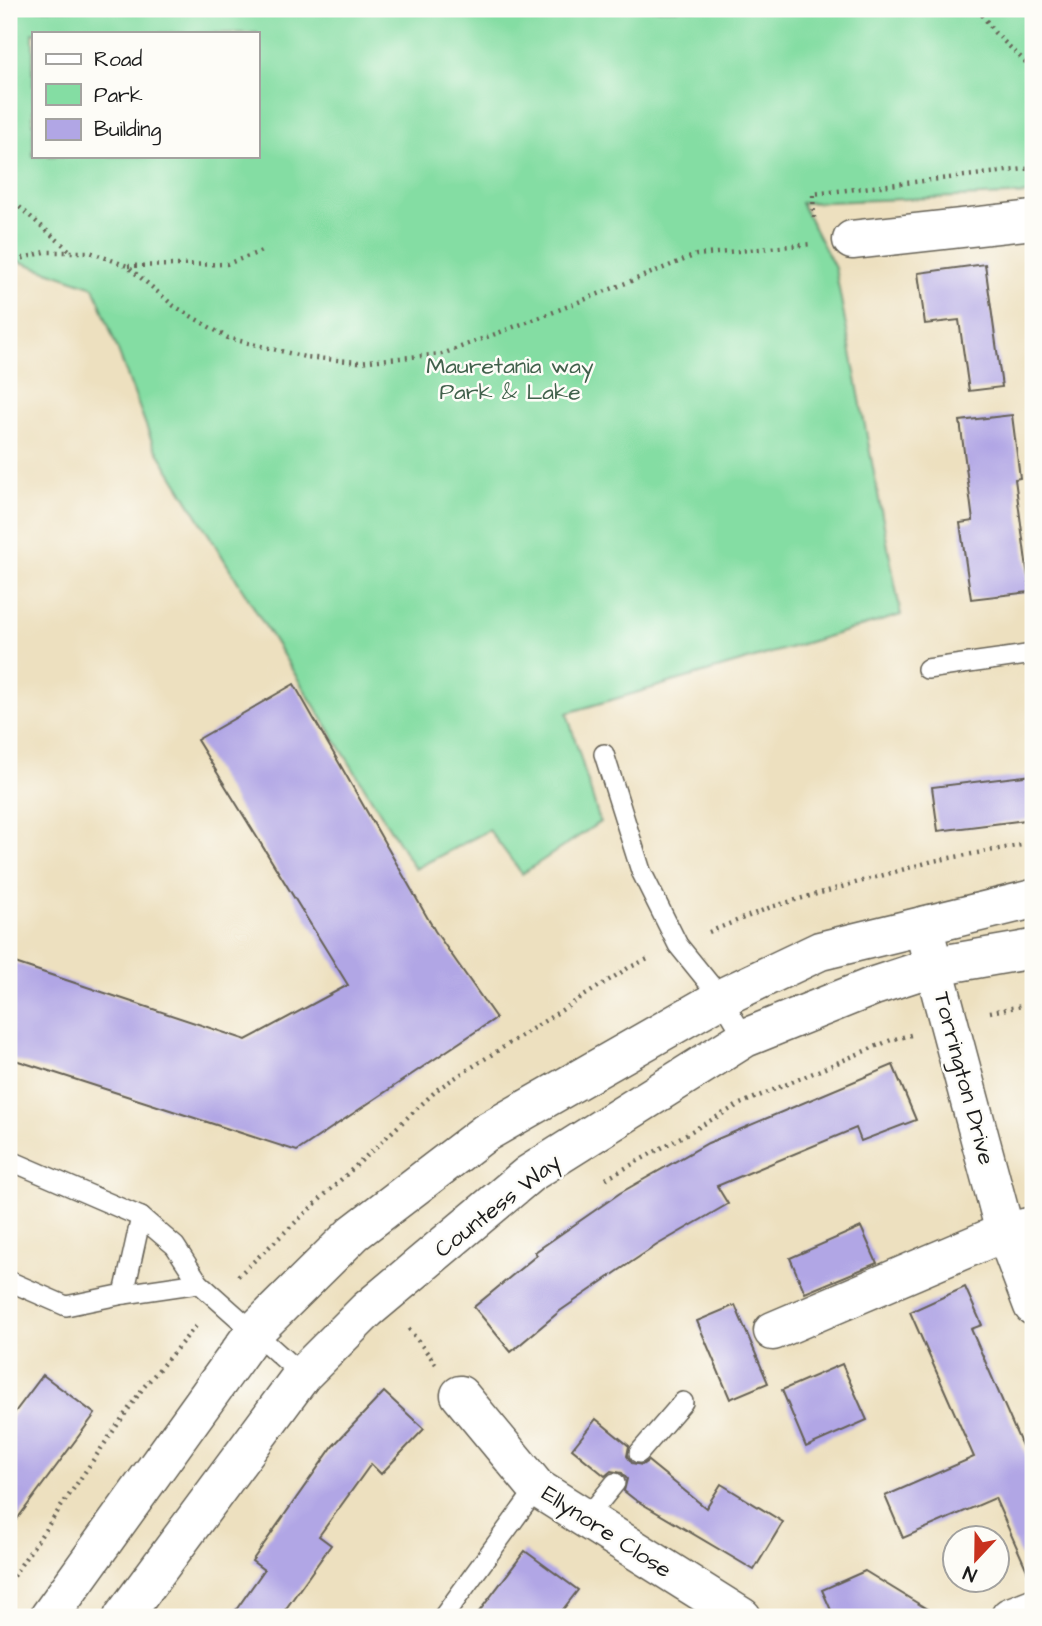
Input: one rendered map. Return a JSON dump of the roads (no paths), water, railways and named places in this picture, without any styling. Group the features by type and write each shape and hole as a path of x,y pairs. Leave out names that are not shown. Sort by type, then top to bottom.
{"street":[{"path":"852,240 1033,220"},
{"path":"49,1617 254,1332 354,1233 485,1133 721,998 820,951 1033,899"},
{"name":"Torrington Drive","path":"923,926 950,1026 1019,1228 1033,1306"},
{"name":"Countess Way","path":"123,1617 302,1376 367,1310 528,1174 745,1038 874,986 935,966 1033,949"},
{"path":"773,1331 1019,1228"},
{"name":"Ellynore Close","path":"460,1395 537,1488 742,1617"},
{"path":"1010,1617 1033,1608"}],"lane":[{"path":"927,669 1033,654"},
{"path":"604,754 641,871 678,945 721,998 745,1038"},
{"path":"9,1160 141,1217 175,1247 199,1283 302,1376"},
{"path":"124,1294 141,1217"},
{"path":"9,1281 66,1306 199,1283"},
{"path":"639,1453 683,1402"},
{"path":"586,1520 614,1483"},
{"path":"443,1617 537,1488"}],"park label":[{"name":"Mauretania way Park & Lake","path":"510,378"}]}
